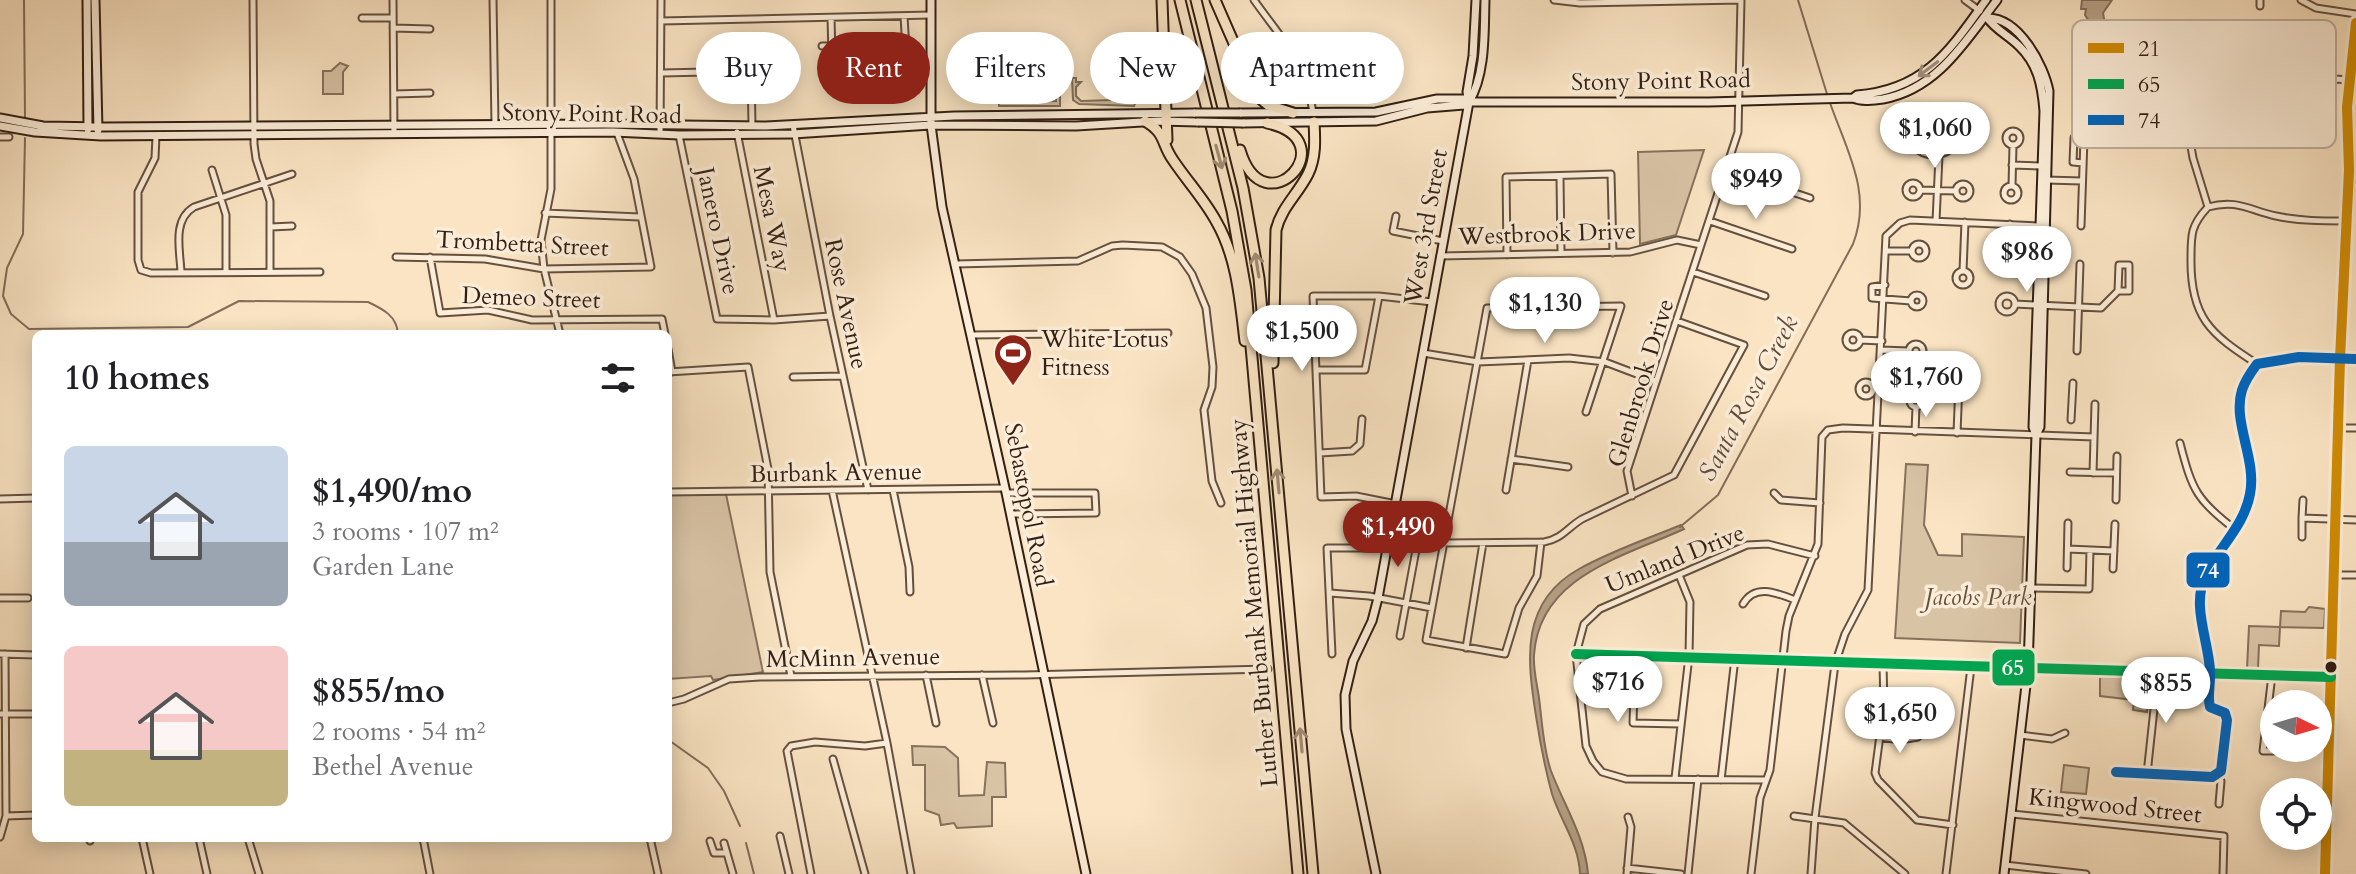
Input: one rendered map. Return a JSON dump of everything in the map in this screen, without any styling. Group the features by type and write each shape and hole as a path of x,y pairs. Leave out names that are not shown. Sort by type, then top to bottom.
{"highway":[{"path":"1162,0 1169,146 1183,174"},
{"name":"Luther Burbank Memorial Highway","path":"1180,0 1235,226 1246,290 1298,874"},
{"name":"Luther Burbank Memorial Highway","path":"1196,0 1240,174 1254,246 1271,398 1308,818 1316,874"},
{"path":"1215,0 1257,96 1268,105 1293,113"},
{"path":"1215,77 1248,172 1262,181 1279,182 1292,176 1298,168 1301,148 1298,139 1289,130 1267,123"},
{"path":"1271,398 1276,230 1283,211 1311,166 1315,145 1313,117"},
{"path":"1145,121 1162,133 1170,156 1216,221 1230,251 1257,413"},
{"path":"1292,874 1293,817"}],"main road":[{"path":"87,0 88,131"},
{"path":"95,0 98,132"},
{"name":"Sebastopol Road","path":"931,0 931,121 942,207 1006,491 1086,874"},
{"name":"West 3rd Street","path":"1376,874 1346,729 1345,702 1353,661 1372,621 1378,598 1396,504 1469,102 1467,92 1473,56 1476,0"},
{"name":"West 3rd Street","path":"1469,102 1475,93 1481,59 1485,0"},
{"name":"Stony Point Road","path":"1984,15 1986,0"},
{"name":"Stony Point Road","path":"394,130 495,125 617,132 660,130 679,135 752,126 793,129 868,120 1076,126 1145,121 1195,113 1293,113 1381,121 1427,108 1469,102 1841,99 1900,86 1929,69 1997,0"},
{"path":"1984,15 1998,18 2032,49 2041,63 2050,103 2042,226 2040,427 2036,435 2028,668 2004,874"},
{"path":"2325,874 2340,359 2346,221 2352,165 2347,107 2356,23"},
{"name":"Stony Point Road","path":"98,132 551,128 846,130 931,121 1166,117 1198,122 1267,123 1313,117"},
{"name":"Stony Point Road","path":"0,118 88,131 156,135 254,131"},
{"path":"846,130 864,126 868,120"},
{"name":"Stony Point Road","path":"0,126 35,132 88,131"}],"street":[{"path":"253,0 254,131 256,159 270,201 270,272"},
{"path":"393,0 394,130"},
{"path":"493,0 495,125"},
{"path":"551,0 551,189 541,240 544,269 559,330"},
{"path":"660,130 661,0"},
{"path":"1254,0 1301,65 1308,84 1313,117"},
{"path":"1554,0 1580,3 1741,0"},
{"name":"Glenbrook Drive","path":"1632,496 1627,471 1738,132 1741,0"},
{"path":"1965,0 1984,15"},
{"path":"2301,0 2316,8 2356,14"},
{"path":"661,21 931,15"},
{"path":"904,16 905,32"},
{"path":"362,18 393,18"},
{"path":"831,18 832,32"},
{"path":"393,28 430,29"},
{"path":"662,73 751,71 752,126"},
{"path":"2336,79 2350,80"},
{"path":"394,94 430,93"},
{"name":"Rose Avenue","path":"793,129 868,490"},
{"name":"Mesa Way","path":"737,130 774,320"},
{"name":"Trombetta Street","path":"396,257 485,259 544,269 651,267 634,179 617,132"},
{"path":"156,135 155,158 138,192 138,265 141,270 320,272"},
{"name":"Janero Drive","path":"679,135 717,319 774,320 830,316"},
{"path":"0,137 9,137"},
{"path":"1912,145 1927,154 1939,156 1957,144"},
{"path":"2012,186 2013,145"},
{"path":"2074,148 2073,162 2083,163"},
{"path":"2081,226 2084,148"},
{"path":"2191,148 2208,207"},
{"path":"1936,221 1939,156"},
{"path":"2012,165 2045,166"},
{"path":"212,170 226,215 226,272"},
{"path":"1726,170 1810,198"},
{"path":"181,272 179,226 182,216 194,207 292,174"},
{"path":"1507,255 1506,177 1611,174 1613,253"},
{"path":"1560,177 1561,252"},
{"path":"2044,180 2082,181"},
{"path":"1920,190 1956,191"},
{"path":"2346,221 2312,221 2277,216 2243,204 2224,202 2208,207 2196,221 2191,235 2191,283 2194,303 2204,320 2218,337 2257,364 2299,357 2356,359"},
{"path":"545,213 640,217"},
{"path":"1396,216 1393,231 1443,241"},
{"path":"1811,874 1835,664 1845,634 1868,590 1886,236 1900,223 1910,220 2042,226"},
{"path":"1710,221 1792,249"},
{"path":"1963,271 1965,222"},
{"path":"2009,247 2010,224"},
{"path":"271,227 292,226"},
{"name":"Westbrook Drive","path":"1440,256 1613,253 1641,250 1677,240 1701,245"},
{"path":"956,264 1078,261 1112,246 1123,245 1162,247 1180,257 1192,274 1206,308 1213,367 1212,387 1204,410 1212,481 1221,503"},
{"path":"1886,251 1912,251"},
{"name":"Demeo Street","path":"430,257 440,313 488,310 532,320 662,319 664,330"},
{"path":"2077,351 2080,264"},
{"path":"2015,304 2101,308 2118,291 2119,265 2129,265 2129,291 2118,291"},
{"path":"1693,272 1765,296"},
{"path":"1885,285 1875,286 1871,291 1876,300 1911,301"},
{"path":"1396,504 1356,496 1321,497 1313,296 1379,296 1432,302"},
{"path":"1317,370 1365,370 1379,296"},
{"path":"1541,542 1537,576 1519,608 1505,654 1426,640 1487,308 1621,306 1586,412"},
{"path":"1418,539 1444,543 1558,540 1570,526 1582,519 1674,475 1744,345 1677,321"},
{"path":"971,335 1168,333"},
{"path":"1860,340 1882,341"},
{"path":"1881,350 1909,351"},
{"path":"1423,353 1478,362 1569,358 1605,362 1655,381"},
{"path":"1506,490 1528,360"},
{"path":"2116,772 2217,775 2221,771 2227,720 2225,713 2210,707 2210,674 2201,622 2201,588 2213,561 2236,530 2249,499 2252,479 2240,401 2242,390 2257,364"},
{"path":"672,372 748,367 763,433 769,491 770,572 791,676"},
{"path":"793,377 843,376"},
{"path":"1957,433 1959,383"},
{"path":"2071,420 2073,383"},
{"path":"2093,473 2095,404"},
{"path":"1915,432 1916,407"},
{"path":"1320,453 1352,451 1360,444 1362,419"},
{"path":"1751,874 1760,798 1770,770 1789,616 1815,556 1820,530 1822,437 1828,430 1843,428 2094,437"},
{"path":"2340,428 2356,428"},
{"path":"2180,443 2193,489 2205,505 2236,530"},
{"path":"2116,500 2117,456"},
{"path":"1511,459 1568,467"},
{"path":"2070,472 2116,473"},
{"path":"832,490 887,743 911,874"},
{"path":"893,490 909,567 910,592"},
{"name":"Burbank Avenue","path":"672,492 893,490 1093,493 1096,513 1010,514"},
{"path":"1774,493 1781,500 1820,503"},
{"path":"0,499 32,498"},
{"path":"2302,537 2303,500"},
{"path":"2302,518 2356,520"},
{"path":"1400,636 1421,523"},
{"path":"2067,568 2068,523"},
{"path":"2113,569 2115,524"},
{"path":"1466,648 1483,543"},
{"name":"Umland Drive","path":"1766,780 1626,779 1602,772 1586,746 1576,654 1584,624 1600,609 1747,545 1778,546 1815,556"},
{"path":"1332,654 1327,548 1368,548"},
{"path":"2068,549 2114,551"},
{"path":"2031,588 2089,589 2090,550"},
{"path":"1675,778 1689,656 1690,602 1679,575"},
{"path":"2334,575 2356,575"},
{"path":"1743,604 1752,593 1764,590 1795,600"},
{"path":"1330,593 1432,608"},
{"path":"0,598 28,598"},
{"path":"0,837 6,816 8,714 3,654 32,655"},
{"path":"1576,654 2331,677"},
{"path":"1635,655 1633,723 1681,724"},
{"path":"1721,780 1735,657"},
{"path":"1883,665 1884,705 1875,773 1878,780 1917,820 1953,825"},
{"path":"1946,874 1971,667"},
{"name":"McMinn Avenue","path":"672,702 729,679 1268,669"},
{"path":"2147,774 2158,672"},
{"path":"926,675 936,723"},
{"path":"982,675 993,723"},
{"path":"2270,690 2272,675"},
{"path":"0,714 32,714"},
{"path":"2020,735 2052,739 2065,733"},
{"path":"1880,737 1900,740 1918,737"},
{"path":"811,874 787,751 791,746 828,742 865,746 887,743"},
{"path":"833,759 865,874"},
{"path":"2217,775 2221,781 2219,804"},
{"path":"1688,874 1698,779"},
{"name":"Kingwood Street","path":"2012,814 2224,836 2223,874"},
{"path":"6,816 32,815"},
{"path":"1794,816 1844,823 1894,871 1905,874"},
{"path":"1628,817 1631,827 1627,871 1681,874"},
{"path":"780,836 789,874"},
{"path":"710,841 714,853 727,853"},
{"path":"143,842 150,874"},
{"path":"200,842 207,874"},
{"path":"249,842 259,874"},
{"path":"424,842 430,874"},
{"path":"651,842 658,874"},
{"path":"724,843 733,874"},
{"path":"2005,865 2086,874"}],"green space":[{"path":"340,63 348,66 343,72 343,94 323,94 323,71 331,71"},
{"path":"1074,78 1076,82 1081,82 1076,87 1076,96 1081,101 1090,101 1090,104 1135,104 1134,106 1079,104 1074,101"},
{"path":"999,104 1060,104 1060,106"},
{"path":"1704,150 1676,235 1640,244 1638,152"},
{"name":"Jacobs Park","path":"1906,464 1928,465 1924,525 1938,555 1962,556 1962,534 2024,537 2020,643 1895,638"},
{"path":"726,494 763,672 713,680 711,676 672,679 672,495"},
{"path":"2309,607 2325,609 2324,628 2280,627 2281,611 2305,612"},
{"path":"2249,626 2280,627 2279,646 2259,645 2258,669 2247,669"},
{"path":"2100,677 2150,679 2147,712 2133,710 2134,700 2100,696"},
{"path":"912,746 945,747 958,758 959,796 984,795 987,762 1005,763 1006,797 992,797 992,826 957,828 954,823 941,825 939,815 925,810 925,765 913,765"},
{"path":"2064,765 2089,768 2086,794 2061,792"}],"shaded area":[{"path":"2082,0 2112,0 2103,13 2104,20 2088,20 2086,9 2081,9"},
{"path":"1681,525 1684,529 1588,573 1551,606 1539,628 1534,666 1544,744 1551,771 1583,847 1588,874 1580,874 1573,843 1552,794 1538,726 1530,653 1537,615 1560,582 1579,569"}],"waterway":[{"path":"24,0 25,118"},
{"name":"Santa Rosa Creek","path":"1798,0 1827,94"},
{"name":"Santa Rosa Creek","path":"1680,527 1718,495 1853,244 1860,207 1859,189 1829,100"},
{"path":"25,138 23,234 7,268 3,296 11,314 29,329 188,327 239,301 368,302 384,310 397,330"},
{"path":"672,742 708,768 724,791 740,826"},
{"path":"746,843 754,874"}],"transit line":[{"name":"21","path":"2325,874 2340,359 2349,170 2347,107 2356,23"},
{"name":"74","path":"2116,772 2212,777 2221,771 2227,720 2225,713 2210,707 2209,658 2200,598 2206,574 2243,516 2250,494 2250,467 2240,415 2242,390 2257,364 2299,357 2355,359"},
{"name":"65","path":"1576,654 2331,677"}],"place":[{"name":"White Lotus Fitness","path":"1013,387"}]}
